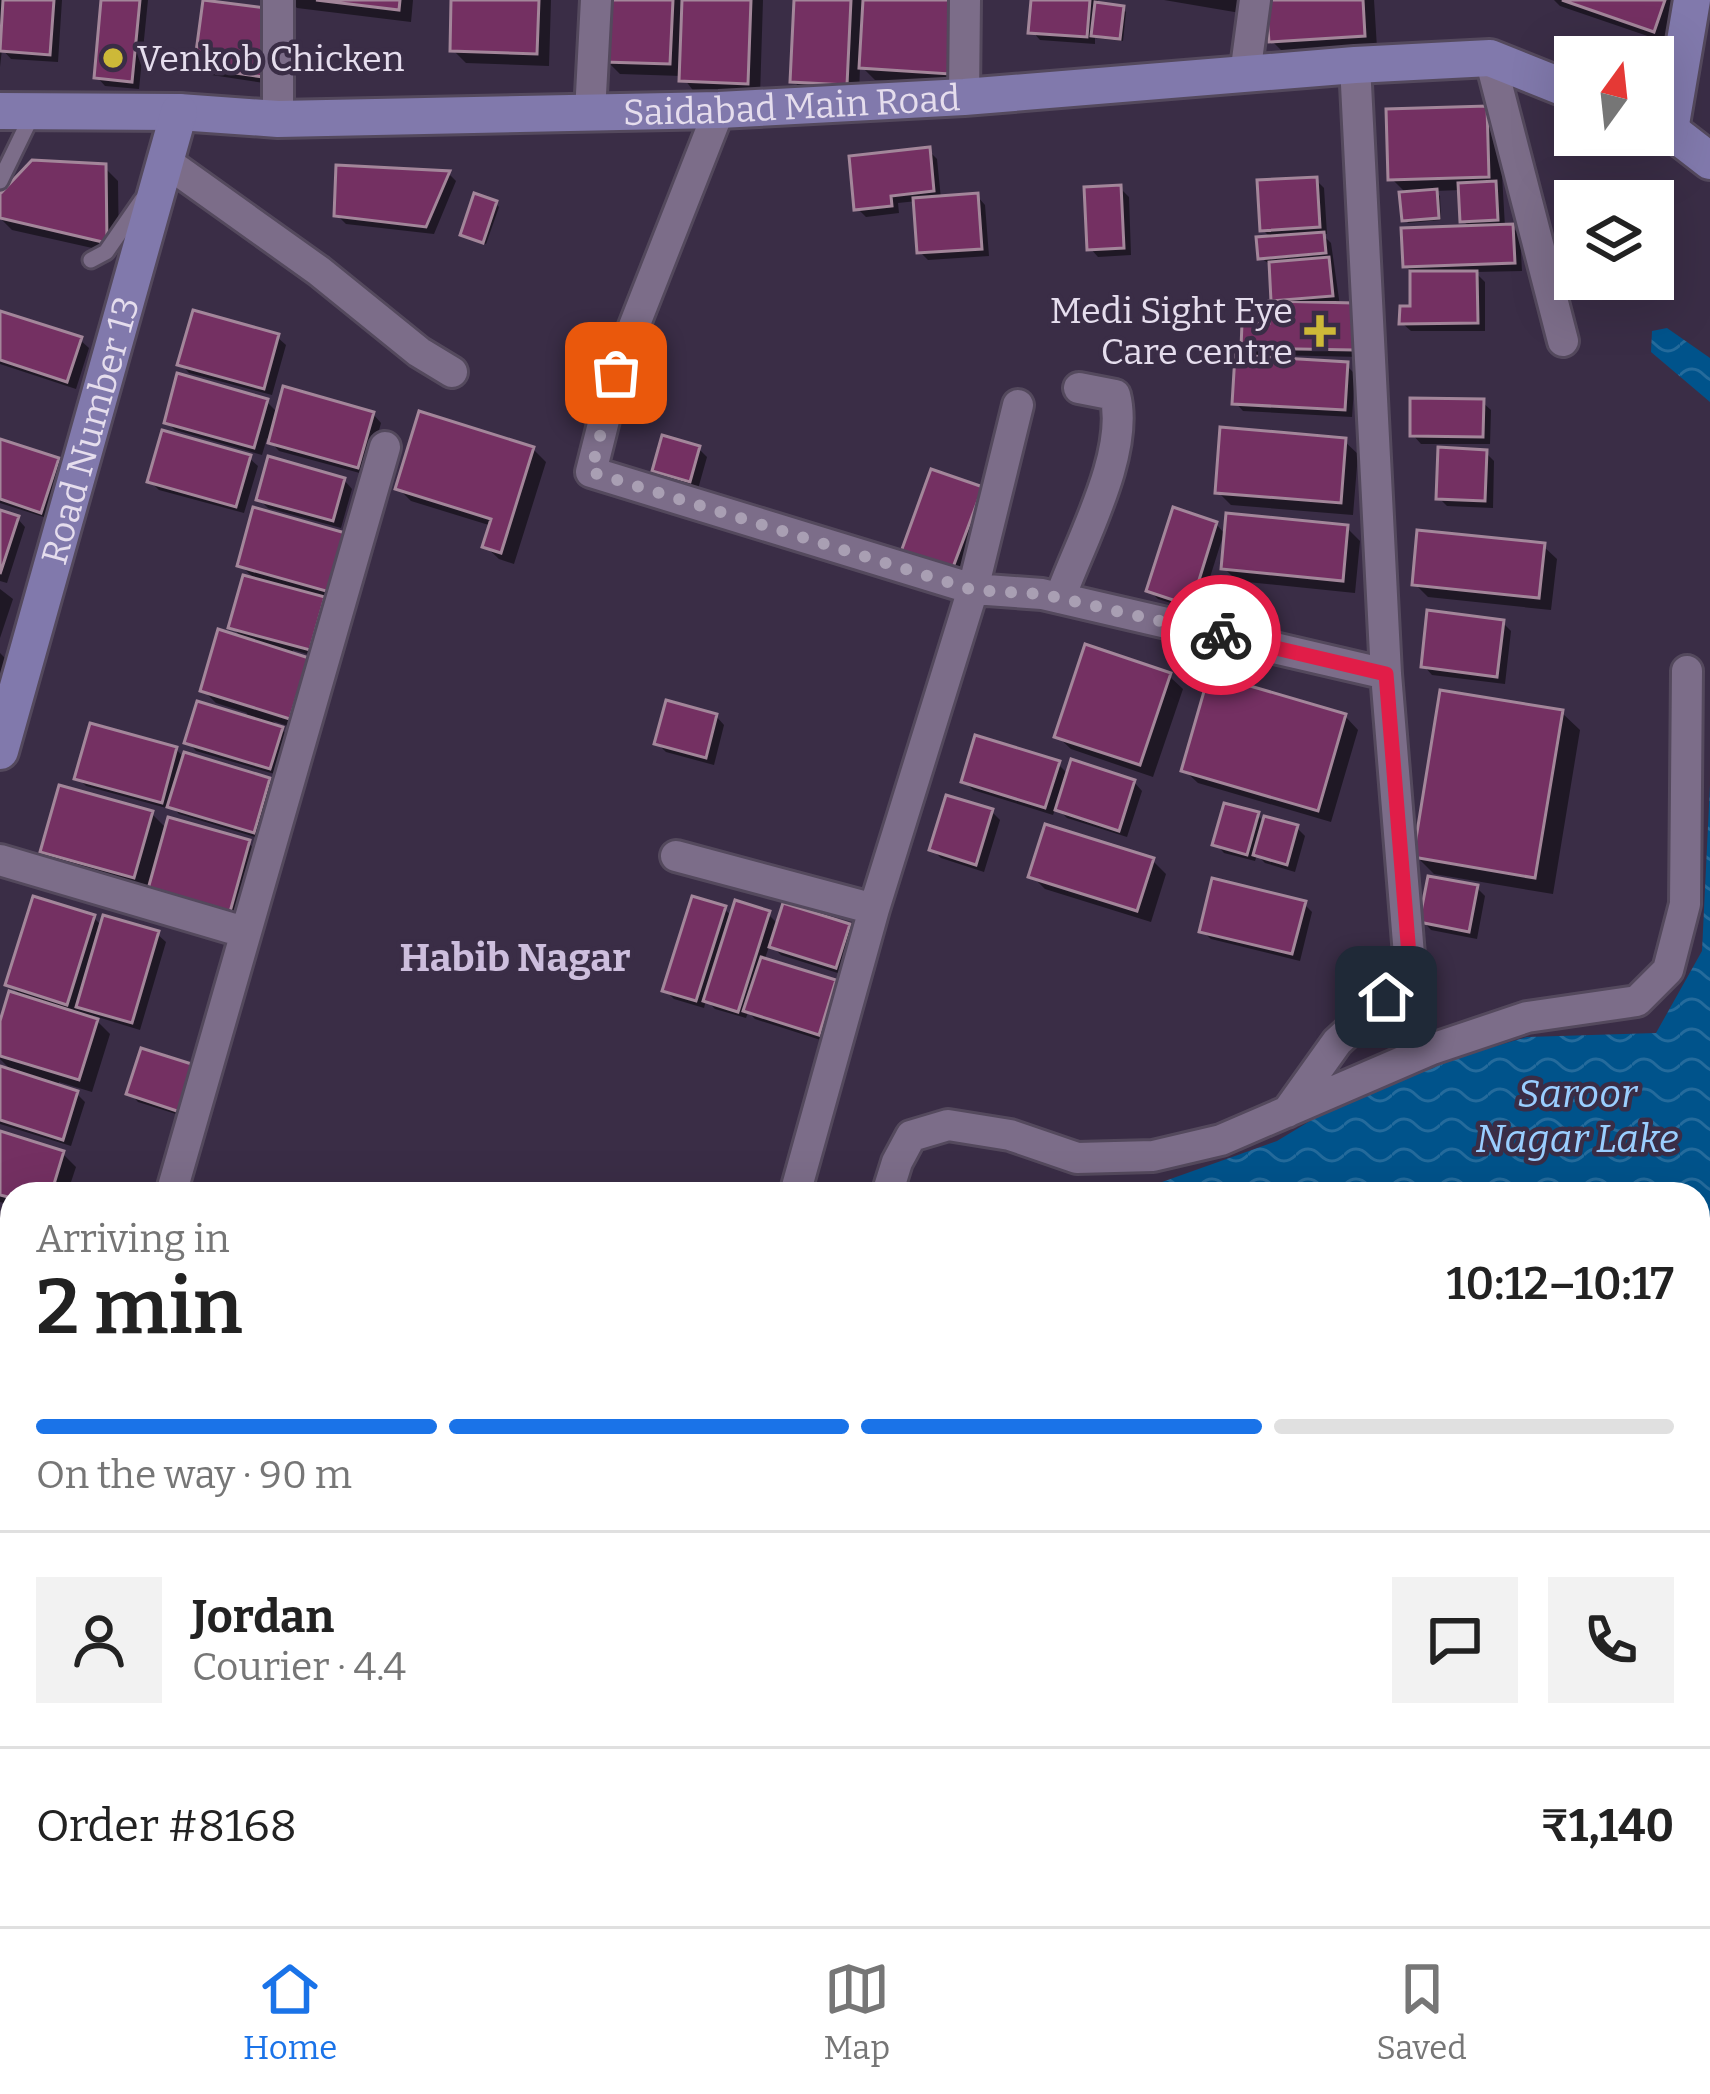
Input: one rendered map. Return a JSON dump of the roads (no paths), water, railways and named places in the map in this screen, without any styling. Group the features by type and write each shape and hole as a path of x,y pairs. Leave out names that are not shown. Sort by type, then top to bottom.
{"main road":[{"path":"1674,109 1696,79 1692,0"},
{"name":"Saidabad Main Road","path":"17,111 178,112 278,119 719,110 1490,58 1554,84"},
{"name":"Road Number 13","path":"1,744 178,112"},
{"path":"1674,135 1710,161"}],"street":[{"path":"278,0 278,119"},
{"path":"590,113 596,0"},
{"path":"964,97 965,0"},
{"path":"1245,75 1255,0"},
{"path":"1490,58 1563,341"},
{"path":"1287,1112 1337,1042 1386,997 1409,955 1386,674 1355,65"},
{"path":"719,110 616,373 591,472 973,590 1060,598 1386,674"},
{"path":"163,166 319,271 452,373"},
{"path":"1060,598 1113,457 1115,394 1079,388"},
{"path":"798,1182 874,909 973,590 1018,405"},
{"path":"174,1182 385,447"},
{"path":"891,1182 910,1136 948,1125 1010,1135 1077,1158 1153,1156 1221,1140 1432,1049 1527,1017 1637,1001 1668,970 1685,904 1687,670"},
{"path":"676,856 874,909"},
{"path":"0,860 244,932"}],"lane":[{"path":"0,181 17,111"},
{"path":"91,260 106,252 163,166"}],"water":[{"path":"1667,328 1710,358 1710,402 1651,352 1652,331"},
{"name":"Saroor Nagar Lake","path":"1710,785 1710,1182 1162,1182 1277,1141 1376,1081 1527,1037 1656,1033 1702,951"}],"place":[{"name":"Venkob Chicken","path":"113,58"},
{"name":"Medi Sight Eye Care centre","path":"1320,331"}],"district":[{"name":"Habib Nagar","path":"515,957"}]}
